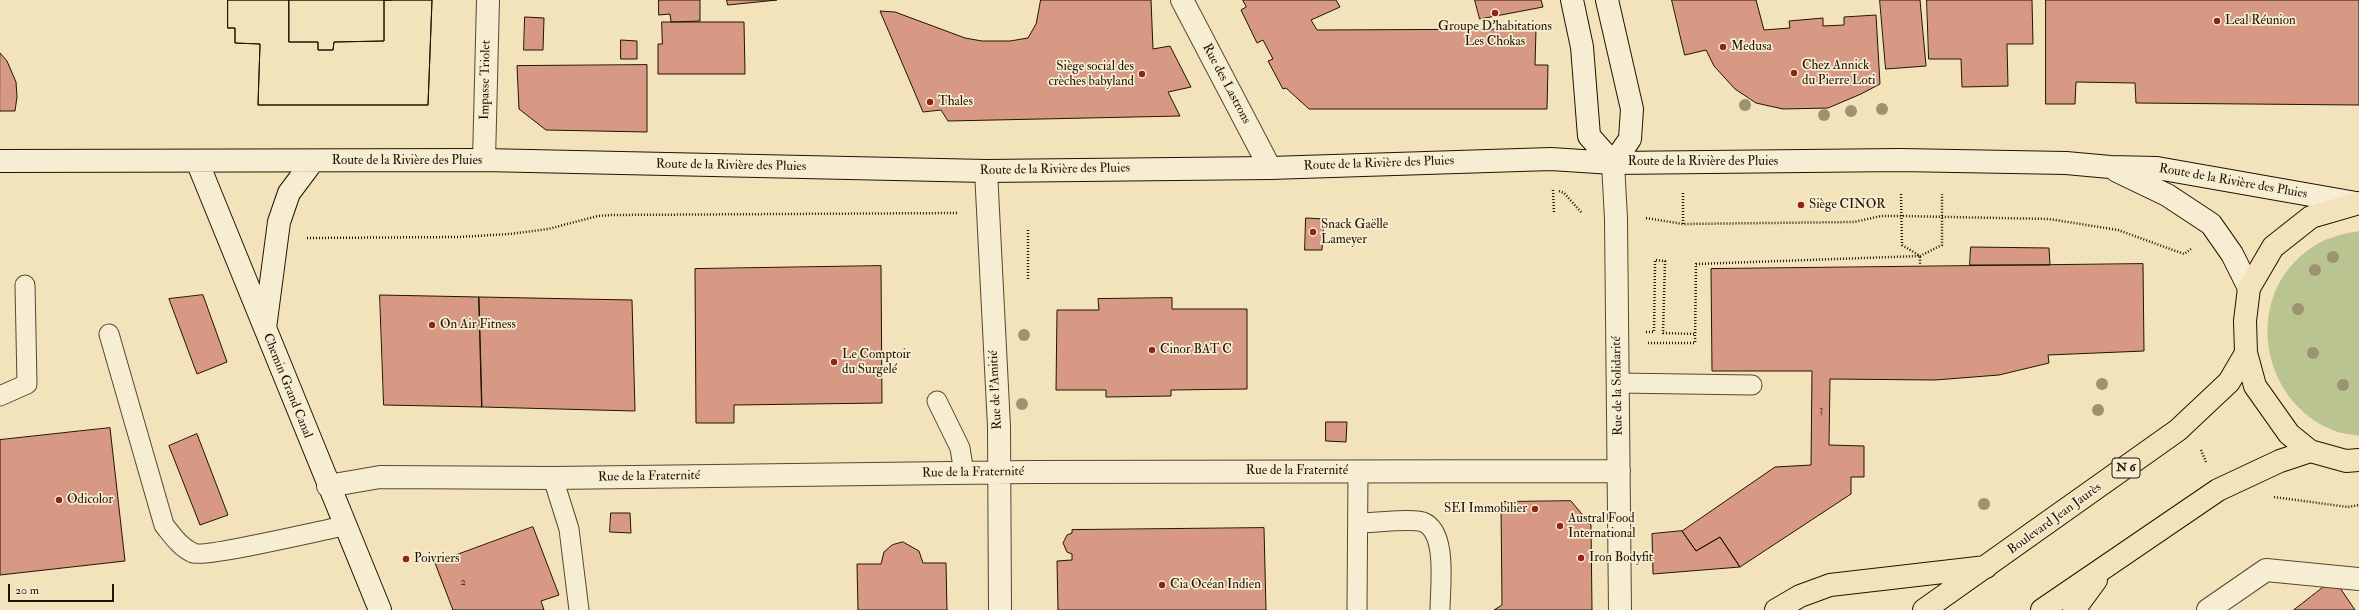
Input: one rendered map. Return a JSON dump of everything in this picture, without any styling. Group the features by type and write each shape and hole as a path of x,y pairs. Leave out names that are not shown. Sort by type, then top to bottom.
{"main road":[{"path":"2358,203 2311,217 2273,247 2249,288 2245,321 2246,353 2255,386 2289,434 2310,451 2346,461 2359,460"},
{"name":"Boulevard Jean Jaurès","path":"1924,610 1989,566 2172,435 2229,382 2246,353"},
{"path":"2042,610 2218,490 2280,461 2310,451"},
{"path":"2074,610 2109,564"},
{"path":"1776,610 1800,596 1830,585 1989,566"}],"street":[{"name":"Impasse Triolet","path":"484,160 488,0"},
{"name":"Rue des Lastrons","path":"1182,0 1270,168"},
{"path":"1572,0 1582,47 1589,136 1613,163 1630,139 1632,109 1607,0"},
{"name":"Route de la Rivière des Pluies","path":"0,161 313,162 484,160 986,171 1270,168 1551,159 1613,163 1900,160 2066,163 2110,167 2157,168 2358,203"},
{"name":"Chemin Grand Canal","path":"197,161 264,331 380,610"},
{"path":"264,331 279,222 289,193 313,162"},
{"name":"Rue de la Solidarité","path":"1613,163 1616,219 1620,610"},
{"name":"Route de la Rivière des Pluies","path":"2110,167 2167,195 2211,224 2232,254 2249,288"},
{"name":"Rue de l'Amitié","path":"986,171 999,427 998,473 1000,610"},
{"name":"Rue de la Fraternité","path":"328,486 380,476 553,478 964,473 1619,471"},
{"path":"2208,610 2266,570 2359,579"}],"lane":[{"path":"0,396 27,384 25,285"},
{"path":"109,334 164,525 179,545 194,554 250,545 344,526"},
{"path":"1618,383 1752,385"},
{"path":"937,402 960,448 964,473"},
{"path":"1357,610 1358,471"},
{"path":"553,478 569,529 579,610"},
{"path":"1358,523 1422,522 1433,528 1440,542 1440,610"}],"path":[{"path":"1901,194 1902,245 1920,256"},
{"path":"1643,343 1695,343 1696,264 1920,256 1942,245 1942,194"},
{"path":"276,238 459,237 548,229 598,216 611,215 962,213"},
{"path":"1643,217 1683,224 1854,222 1881,216 2049,219 2118,230 2184,254"},
{"path":"1028,230 1028,281"},
{"path":"1920,256 1920,265"},
{"path":"1643,332 1654,332 1655,260 1665,261 1663,333 1695,334"},
{"path":"2188,421 2218,490"},
{"path":"2271,497 2348,507 2359,505"}],"green space":[{"path":"2359,231 2359,436 2335,431 2309,417 2289,397 2276,373 2269,346 2268,319 2275,292 2289,268 2316,245 2334,237"}],"building":[{"path":"228,0 289,0 289,42 318,42 318,50 333,50 334,42 384,41 384,0 432,0 428,105 258,105 260,44 235,43 235,28 228,28"},
{"path":"228,0 432,0 428,105 258,105 260,44 235,43 235,28 228,28"},
{"path":"289,0 384,0 384,41 334,42 333,50 318,50 318,42 289,42"},
{"path":"659,0 700,0 700,21 671,22 670,14 659,15"},
{"path":"727,0 777,0 728,5"},
{"path":"1041,0 1151,0 1153,49 1170,46 1191,87 1168,92 1180,116 948,121 941,110 923,112 880,11 895,12 965,38 982,41 1010,41 1028,38 1036,24"},
{"path":"1243,0 1336,0 1340,7 1311,20 1317,30 1536,29 1535,65 1548,65 1547,109 1309,109 1286,88 1283,89 1268,61 1273,59 1263,40 1257,43 1241,10 1246,7"},
{"name":"Groupe D'habitations Les Chokas","path":"1475,0 1541,0 1543,7 1480,19"},
{"path":"1672,0 1756,0 1764,30 1790,28 1789,21 1823,18 1823,26 1844,25 1844,17 1876,15 1880,84 1828,108 1783,109 1756,103 1735,89 1714,66 1706,50 1685,55"},
{"path":"1880,0 1920,0 1926,66 1886,69"},
{"path":"1927,0 2032,0 2033,44 2007,44 2008,86 1962,87 1961,59 1929,59"},
{"path":"2046,0 2359,0 2359,105 2136,103 2135,83 2076,82 2075,104 2046,104"},
{"path":"525,17 544,18 543,50 524,50"},
{"path":"662,22 744,22 745,74 658,74 658,44 662,44"},
{"path":"621,40 637,41 637,59 621,59"},
{"path":"0,53 7,61 16,82 17,97 15,111 0,111"},
{"path":"647,65 647,132 546,130 519,109 517,66"},
{"path":"1306,218 1324,219 1322,250 1305,250"},
{"path":"1971,247 2049,248 2050,265 1970,265"},
{"path":"2143,264 2144,351 2048,355 2049,363 1999,375 1935,380 1830,379 1829,445 1864,446 1864,477 1851,477 1851,494 1740,567 1720,537 1696,551 1682,531 1775,467 1811,465 1812,371 1712,371 1711,269"},
{"path":"881,266 882,403 734,405 734,423 696,423 695,269"},
{"path":"203,295 227,362 197,374 169,299"},
{"path":"380,295 479,297 482,407 384,405"},
{"path":"479,297 632,300 635,411 482,407"},
{"name":"Cinor BAT C","path":"1172,298 1172,309 1247,309 1247,389 1171,390 1171,396 1106,397 1106,390 1056,390 1057,310 1099,310 1098,299"},
{"path":"1326,422 1347,422 1346,442 1326,441"},
{"name":"Odicolor","path":"110,428 125,561 0,575 0,440"},
{"path":"197,434 228,515 200,525 169,446"},
{"path":"1571,501 1591,525 1592,610 1494,610 1502,605 1501,502"},
{"path":"611,513 630,513 631,533 610,532"},
{"path":"533,527 559,595 541,601 544,610 453,610 435,563"},
{"name":"Cia Océan Indien","path":"1264,528 1266,610 1058,610 1057,561 1072,560 1072,554 1067,552 1063,543 1067,535 1072,533 1072,530"},
{"path":"1682,531 1696,551 1720,537 1740,567 1653,574 1652,534"},
{"path":"903,542 919,551 923,563 946,563 947,610 858,610 857,564 881,564 884,552 892,545"},
{"path":"2334,579 2355,610 2294,610"}],"place":[{"name":"Groupe D'habitations Les Chokas","path":"1495,13"},
{"name":"Leal Réunion","path":"2217,21"},
{"name":"Medusa","path":"1723,47"},
{"name":"Chez Annick du Pierre Loti","path":"1794,73"},
{"name":"Siège social des crèches babyland","path":"1142,74"},
{"name":"Thales","path":"930,102"},
{"name":"Siège CINOR","path":"1801,205"},
{"name":"Snack Gaëlle Lameyer","path":"1313,232"},
{"name":"On Air Fitness","path":"432,325"},
{"name":"Cinor BAT C","path":"1152,350"},
{"name":"Le Comptoir du Surgelé","path":"834,362"},
{"name":"Odicolor","path":"59,500"},
{"name":"SEI Immobilier","path":"1535,509"},
{"name":"Austral Food International","path":"1560,526"},
{"name":"Iron Bodyfit","path":"1581,558"},
{"name":"Poivriers","path":"406,559"},
{"name":"Cia Océan Indien","path":"1162,585"}]}
